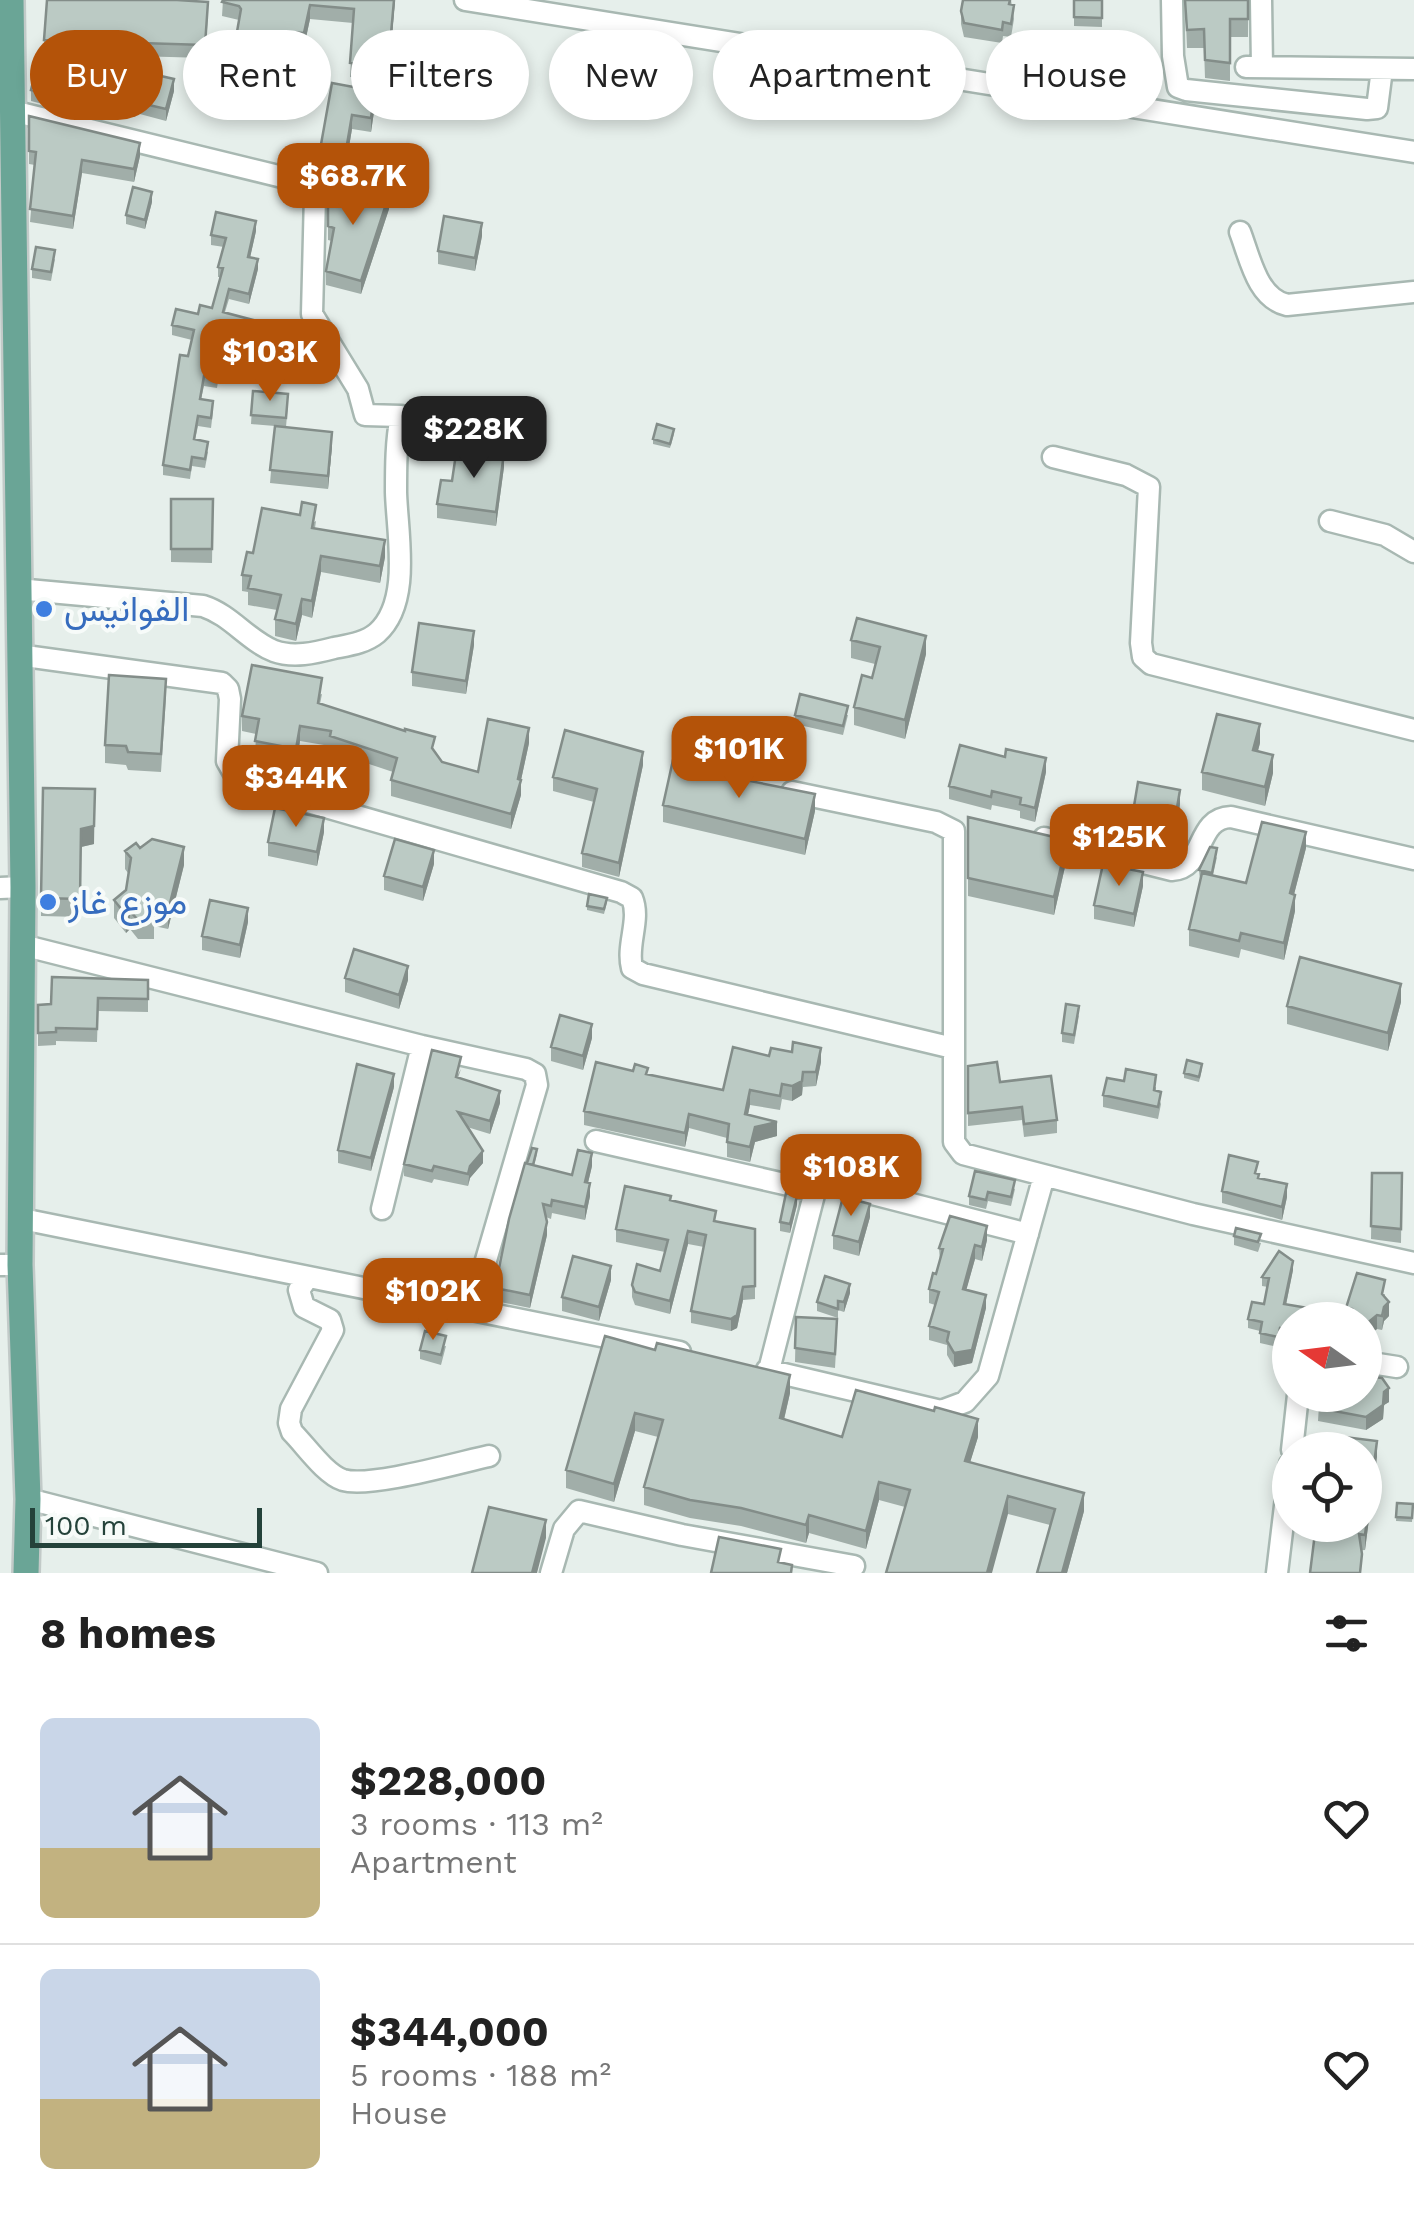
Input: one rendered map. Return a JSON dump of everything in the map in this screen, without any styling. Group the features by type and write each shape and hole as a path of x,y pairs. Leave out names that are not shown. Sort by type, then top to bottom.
{"main road":[{"path":"11,0 5,41 12,111 8,427 17,589 12,646 11,888 22,945 10,1118 22,1219 10,1265 28,1499 26,1573"}],"street":[{"path":"464,0 1414,152"},
{"path":"1172,0 1178,87 1186,90 1367,110 1377,108 1380,102 1382,69"},
{"path":"1261,0 1254,67 1414,70"},
{"path":"12,111 307,183 315,195 312,314 358,389 364,414 401,416 396,493 401,558 398,587 379,632 362,642 293,654 275,652 218,610 203,606 17,589"},
{"path":"1240,232 1266,297 1278,303 1414,292"},
{"path":"1053,457 1126,475 1149,486 1141,643 1142,657 1151,664 1414,730"},
{"path":"1330,522 1385,536 1414,552"},
{"path":"12,646 222,683 230,699 227,761 239,782 632,898 636,908 629,958 632,968 642,974 953,1048"},
{"path":"772,788 936,822 954,831 953,1048 957,1149 970,1156 1193,1214 1414,1262"},
{"path":"1023,832 1172,870 1183,869 1193,860 1209,825 1218,817 1231,817 1414,859"},
{"path":"22,945 534,1074 536,1085 484,1267"},
{"path":"382,1209 422,1046"},
{"path":"596,1142 816,1191"},
{"path":"1028,1234 822,1182 759,1368 941,1412 955,1408 978,1392 988,1376 1028,1234 1044,1176"},
{"path":"22,1219 692,1355"},
{"path":"308,1277 300,1290 304,1307 330,1320 332,1330 291,1409 289,1423 292,1432 334,1474 342,1480 364,1482 489,1456"},
{"path":"1382,1365 1397,1367"},
{"path":"28,1499 317,1573"},
{"path":"551,1573 564,1529 578,1511 682,1535 854,1566"},
{"path":"1276,1573 1280,1542"}],"building":[{"path":"47,0 208,2 206,30 183,30 183,44 163,44 163,30 45,30"},
{"path":"394,0 391,30 352,30 354,9 310,5 305,30 237,30 241,9 222,2"},
{"path":"963,0 1010,0 1009,4 1014,5 1011,24 1003,22 1002,30 964,23"},
{"path":"1074,0 1102,0 1102,18 1074,17"},
{"path":"1185,0 1248,0 1248,19 1230,19 1230,63 1205,60 1204,29 1187,30"},
{"path":"163,76 174,79 166,109 163,108"},
{"path":"332,83 351,87 351,120 343,168 318,161 325,120 331,120"},
{"path":"29,116 30,120 45,120 140,143 134,169 82,160 73,216 30,209 36,152 29,151"},
{"path":"334,181 389,195 361,281 326,271 334,228 328,226 328,202"},
{"path":"133,187 152,192 145,220 126,215"},
{"path":"216,212 256,221 248,257 258,259 249,294 229,289 223,312 253,320 246,346 223,339 217,378 204,376 200,399 213,401 211,418 198,416 194,439 208,442 205,459 192,457 190,470 163,465 180,355 188,356 194,330 172,325 176,309 198,314 200,305 212,308 226,238 211,235"},
{"path":"444,216 482,223 475,258 438,251"},
{"path":"36,247 55,250 51,272 32,269"},
{"path":"253,391 288,394 286,418 251,415"},
{"path":"657,424 674,429 670,444 653,439"},
{"path":"275,426 332,432 328,476 270,470"},
{"path":"457,447 504,453 496,512 437,504 441,480 452,481"},
{"path":"171,499 213,499 212,549 171,549"},
{"path":"302,502 316,505 312,528 385,540 380,566 321,556 312,601 302,599 296,624 275,619 281,595 248,588 251,576 242,575 247,552 253,553 262,508 300,515"},
{"path":"857,618 926,636 905,720 854,707 862,675 872,678 880,647 851,640"},
{"path":"419,623 474,631 466,681 412,672"},
{"path":"252,665 322,678 318,703 435,737 432,748 442,762 478,772 488,719 529,728 511,814 391,780 397,758 330,736 331,731 300,726 296,749 255,741 259,719 242,716"},
{"path":"109,675 166,679 161,754 128,752 126,746 105,745"},
{"path":"800,694 848,706 843,726 795,715"},
{"path":"1217,714 1260,724 1253,750 1273,755 1265,787 1202,772"},
{"path":"565,730 643,752 619,863 582,853 597,789 553,777"},
{"path":"960,745 1005,757 1006,749 1046,758 1035,808 1020,804 1021,798 992,791 991,797 949,786"},
{"path":"673,760 695,770 815,794 805,839 663,805"},
{"path":"1138,782 1180,790 1172,837 1130,830"},
{"path":"43,788 95,789 94,826 81,829 80,899 41,898"},
{"path":"275,808 324,818 317,852 268,842"},
{"path":"968,817 1067,840 1054,897 968,878"},
{"path":"1262,822 1306,832 1290,893 1295,895 1284,943 1241,933 1239,941 1189,929 1202,873 1246,883"},
{"path":"152,839 184,847 168,911 154,908 154,921 138,920 130,911 126,915 114,900 126,890 131,858 125,851 136,843 140,848"},
{"path":"395,839 434,850 423,887 384,876"},
{"path":"1210,847 1217,848 1212,873 1199,870"},
{"path":"1103,864 1143,872 1134,914 1094,905"},
{"path":"589,894 607,898 604,909 587,906"},
{"path":"210,900 248,908 240,945 202,936"},
{"path":"354,949 408,966 399,995 345,978"},
{"path":"1300,957 1401,984 1388,1033 1287,1006"},
{"path":"52,977 148,980 148,999 98,998 97,1029 56,1028 56,1032 38,1033 38,1005 51,1004"},
{"path":"1066,1004 1079,1006 1074,1035 1062,1033"},
{"path":"560,1015 592,1024 583,1056 551,1047"},
{"path":"793,1042 821,1048 816,1072 803,1072 802,1081 792,1086 782,1084 780,1096 750,1090 745,1114 777,1122 755,1127 750,1147 727,1142 729,1124 689,1114 685,1133 584,1111 596,1062 633,1071 635,1064 648,1068 646,1074 723,1090 733,1047 769,1056 771,1048 792,1052"},
{"path":"432,1050 461,1057 456,1077 500,1091 490,1121 458,1112 483,1151 468,1174 404,1164"},
{"path":"1187,1060 1202,1064 1199,1077 1184,1073"},
{"path":"997,1062 1000,1082 1051,1076 1057,1120 1024,1124 1022,1107 968,1113 968,1066"},
{"path":"357,1064 394,1074 371,1158 338,1150"},
{"path":"1126,1069 1156,1075 1154,1090 1161,1092 1158,1107 1103,1095 1107,1078 1124,1081"},
{"path":"532,1148 537,1149 533,1165 527,1163"},
{"path":"578,1150 592,1153 585,1182 590,1183 585,1207 552,1200 551,1206 543,1204 547,1222 530,1295 495,1288 525,1163 572,1175"},
{"path":"1229,1155 1258,1162 1258,1178 1287,1184 1282,1207 1222,1191"},
{"path":"975,1171 1015,1180 1011,1197 988,1192 986,1200 969,1196"},
{"path":"1372,1173 1402,1173 1401,1229 1371,1226"},
{"path":"625,1186 716,1211 714,1221 755,1229 755,1286 743,1287 737,1315 731,1319 691,1311 706,1235 688,1231 670,1301 635,1292 632,1285 637,1264 660,1271 668,1240 616,1229"},
{"path":"786,1193 797,1196 790,1224 780,1222"},
{"path":"843,1197 870,1204 859,1242 833,1235"},
{"path":"950,1216 987,1226 982,1247 975,1245 963,1289 986,1295 972,1350 954,1353 947,1341 949,1332 929,1326 939,1292 929,1289"},
{"path":"1236,1228 1261,1234 1258,1242 1234,1236"},
{"path":"1279,1251 1293,1261 1284,1302 1272,1302 1272,1336 1260,1333 1262,1322 1248,1319 1252,1302 1264,1304 1269,1278 1262,1277"},
{"path":"573,1256 611,1266 599,1307 562,1297"},
{"path":"1357,1273 1385,1280 1382,1294 1389,1302 1382,1316 1382,1302 1348,1302"},
{"path":"825,1276 850,1284 844,1302 838,1301 838,1309 817,1302"},
{"path":"796,1317 837,1319 835,1354 795,1348"},
{"path":"425,1331 446,1336 441,1355 420,1350"},
{"path":"605,1336 655,1350 657,1343 790,1375 780,1418 842,1437 856,1390 978,1419 965,1461 1084,1493 1062,1573 1037,1573 1055,1509 1008,1496 987,1573 886,1573 910,1490 879,1482 866,1531 809,1515 806,1525 644,1487 663,1420 635,1413 614,1484 566,1470"},
{"path":"1382,1378 1389,1388 1384,1392 1383,1405"},
{"path":"1339,1412 1373,1412 1366,1417"},
{"path":"1397,1503 1413,1504 1412,1518 1396,1517"},
{"path":"489,1507 546,1520 532,1573 472,1573"},
{"path":"719,1537 781,1549 778,1562 792,1565 791,1573 711,1573"},
{"path":"1314,1542 1360,1542 1360,1573 1310,1573"}],"place":[{"name":"الفوانيس","path":"44,609"},
{"name":"موزع غاز","path":"48,902"}]}
